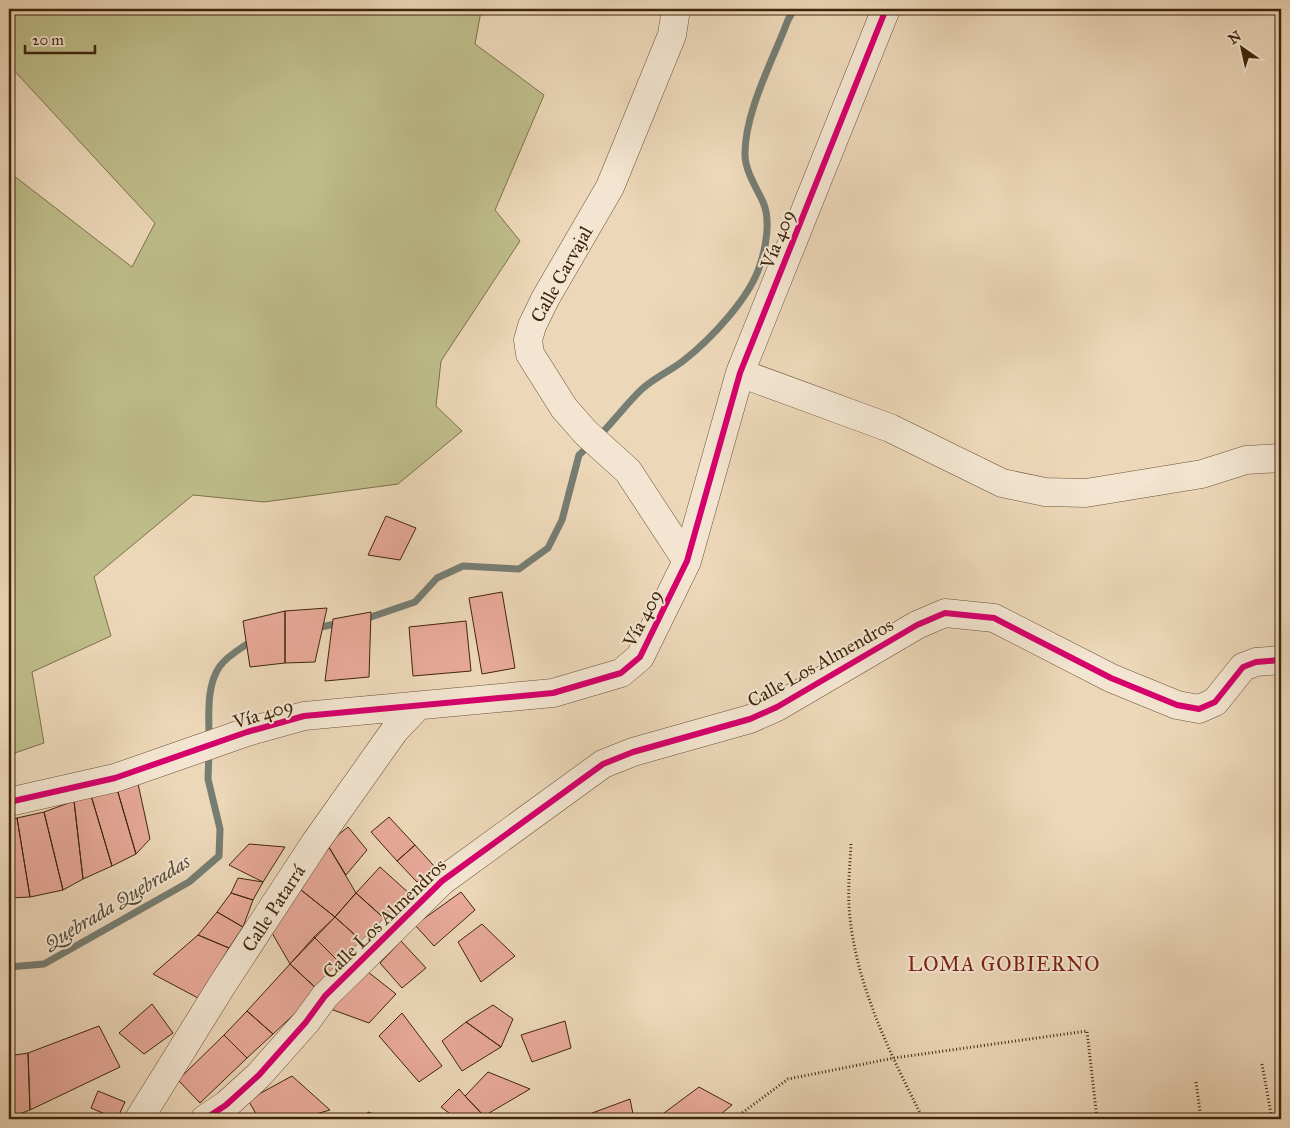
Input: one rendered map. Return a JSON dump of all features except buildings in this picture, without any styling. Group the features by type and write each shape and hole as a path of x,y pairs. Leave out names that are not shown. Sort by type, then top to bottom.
{"street":[{"name":"Calle Carvajal","path":"676,9 672,35 610,187 545,299 532,326 528,340 530,354 564,408 586,433 628,471 687,561"},
{"name":"Vía 409","path":"9,802 115,778 247,732 304,716 553,693 621,674 640,657 687,561 740,373 886,9"},
{"path":"740,373 890,428 1002,483 1045,492 1086,493 1202,474 1246,460 1281,458"},
{"name":"Calle Los Almendros","path":"206,1119 259,1075 330,990 442,881 604,764 634,752 750,719 777,708 917,625 945,613 994,618 1111,678 1177,705 1199,709 1215,702 1243,667 1256,662 1281,660"},
{"name":"Calle Patarrá","path":"141,1116 315,844 395,730 418,706"}],"path":[{"path":"850,844 849,905 861,974 894,1058 923,1119"},
{"path":"734,1119 788,1079 894,1058 1087,1031 1097,1119"},
{"path":"1262,1064 1272,1119"},
{"path":"1196,1082 1201,1119"},
{"path":"74,1119 141,1116"}],"shaded area":[{"path":"9,9 495,9 481,11 475,44 544,95 495,210 520,241 441,361 436,406 462,431 398,484 264,502 193,495 94,577 111,636 32,672 44,743 9,755 9,172 132,267 155,223 9,65"}],"waterway":[{"name":"Quebrada Quebradas","path":"599,436 642,389 683,361 717,330 748,291 755,278 764,250 767,217 763,202 747,168 745,156 746,139 749,122 760,87 794,9"},
{"name":"Quebrada Quebradas","path":"362,620 415,602 437,578 463,566 519,569 548,548 562,520 579,455 591,444"},
{"name":"Quebrada Quebradas","path":"315,628 341,623"},
{"name":"Quebrada Quebradas","path":"209,739 209,701 212,682 220,666 227,658 253,640"},
{"name":"Quebrada Quebradas","path":"9,967 44,964 189,882 219,856 220,829 208,779 209,752"}],"cycle path":[{"path":"9,802 115,778 247,732 304,716 553,693 621,673 640,657 687,561 740,373 886,9"},
{"path":"205,1119 226,1105 259,1075 306,1022 325,996 442,881 603,764 633,752 750,719 777,707 917,625 945,613 994,618 1111,678 1177,705 1199,709 1215,702 1243,667 1256,662 1281,660"}],"district":[{"name":"LOMA GOBIERNO","path":"1004,964"}]}
